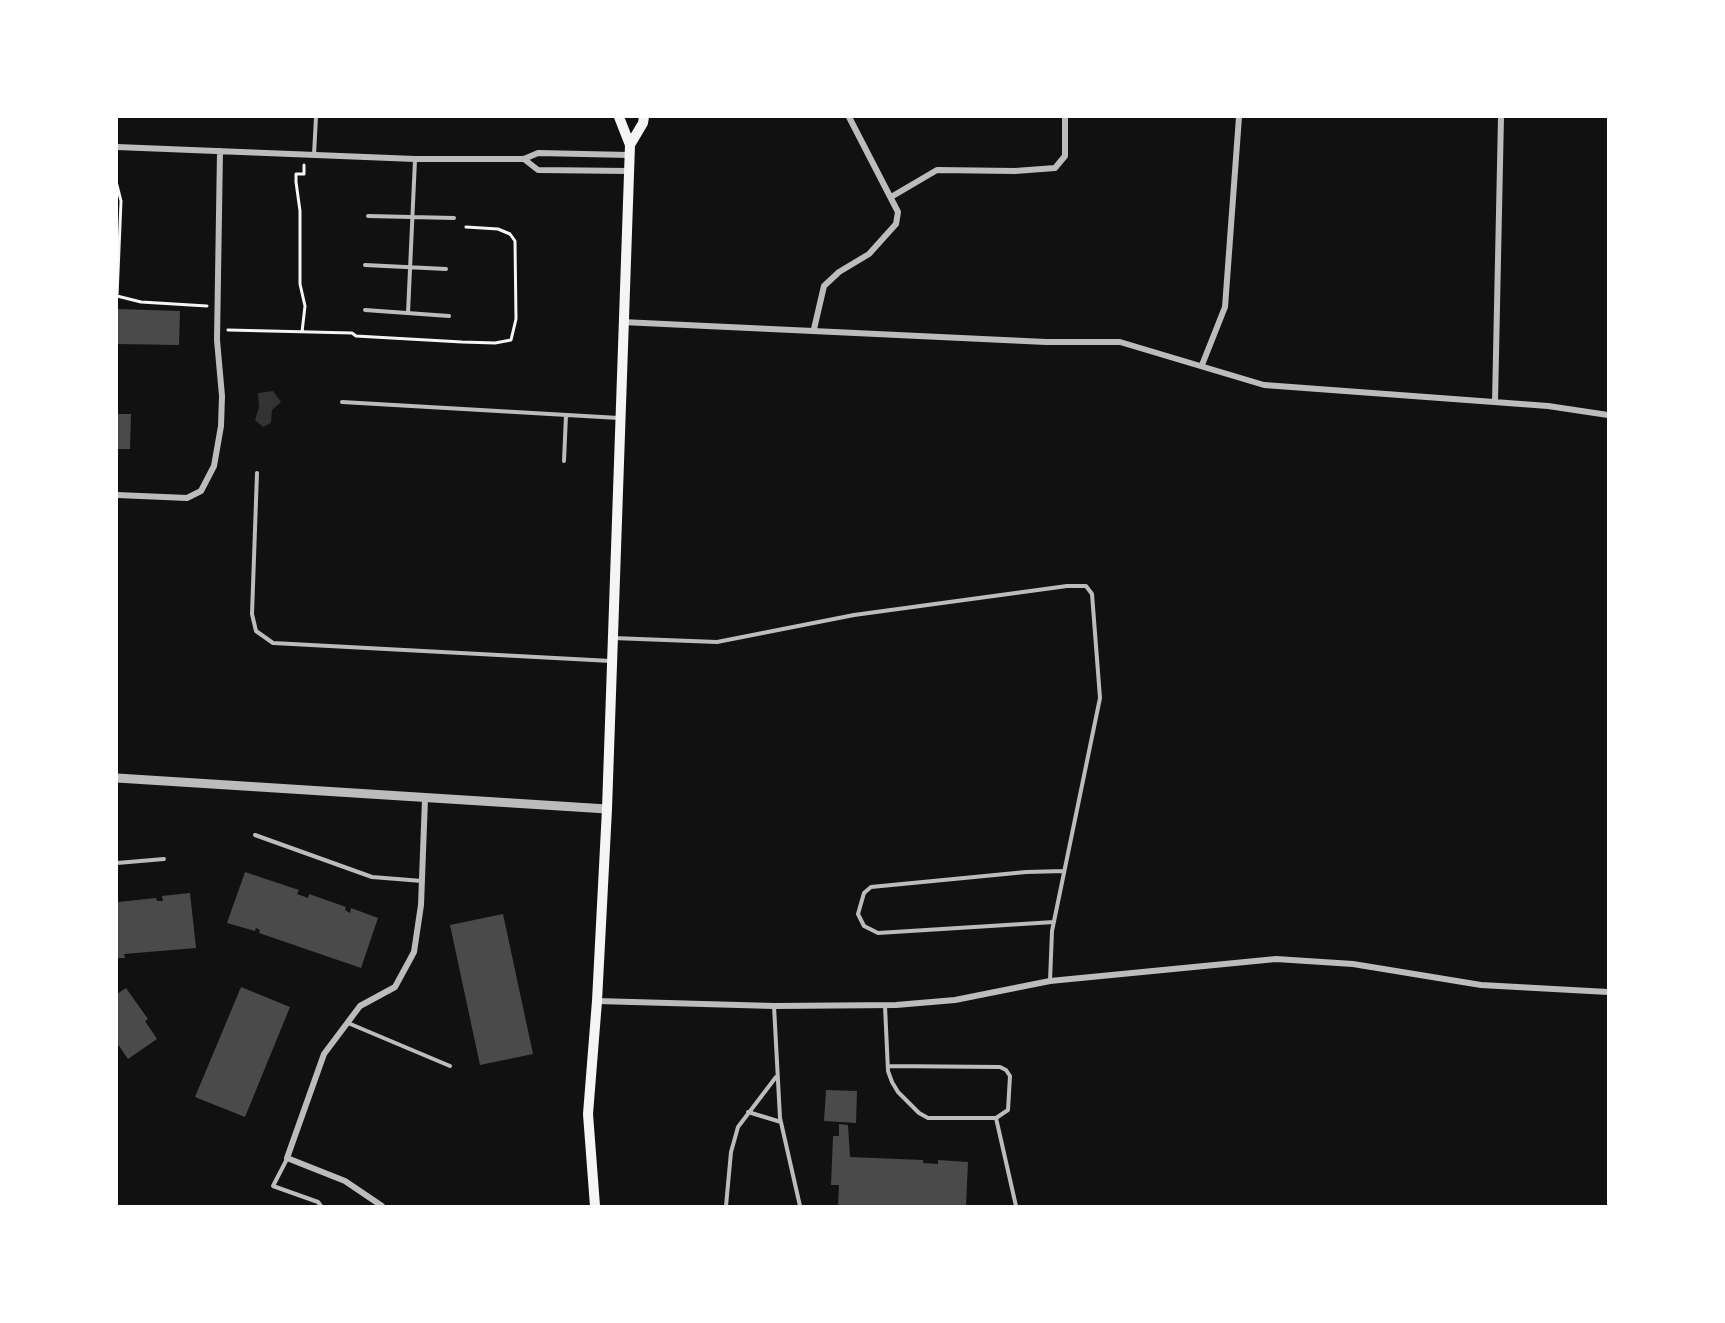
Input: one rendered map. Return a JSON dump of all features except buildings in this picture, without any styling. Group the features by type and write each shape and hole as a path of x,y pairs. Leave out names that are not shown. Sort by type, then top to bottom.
{"main road":[{"path":"595,1206 588,1114 597,1001 607,809 629,150 619,117"},
{"path":"629,150 644,117"}],"street":[{"path":"814,329 824,286 839,272 869,254 896,224 898,212 849,117"},
{"path":"891,197 937,170 1015,171 1054,168 1065,156 1065,117"},
{"path":"1202,365 1225,307 1239,117"},
{"path":"1495,402 1501,117"},
{"path":"117,147 415,159 524,159 538,153 629,150"},
{"path":"117,495 187,498 201,491 208,481 218,452 221,426 217,307 220,151"},
{"path":"524,159 538,170 628,171"},
{"path":"622,322 814,329 1046,342 1120,342 1264,385 1548,406 1606,415"},
{"path":"117,778 607,809"},
{"path":"382,1206 345,1181 287,1158 324,1054 360,1006 394,987 414,952 422,881 426,799"},
{"path":"597,1001 774,1006 885,1005 955,1000 1050,981 1276,959 1353,964 1482,986 1608,992"}],"lane":[{"path":"314,155 316,117"},
{"path":"408,313 415,159"},
{"path":"368,216 413,219 454,218"},
{"path":"365,265 446,269"},
{"path":"365,310 449,316"},
{"path":"342,402 619,418"},
{"path":"564,461 566,415"},
{"path":"257,473 252,614 256,631 273,643 612,661"},
{"path":"612,638 717,642 854,615 1067,586 1086,586 1092,594 1100,698 1054,922 1050,981"},
{"path":"255,835 372,877 422,881"},
{"path":"117,863 165,859"},
{"path":"1054,922 878,933 864,926 858,914 859,903 864,893 871,887 1026,872 1064,871"},
{"path":"885,1005 888,1066 892,1082 898,1092 919,1113 928,1118 996,1118 1008,1110 1010,1076 1000,1066 888,1066"},
{"path":"774,1006 776,1076 781,1122 800,1206"},
{"path":"347,1023 450,1066"},
{"path":"726,1206 731,1152 738,1127 776,1076"},
{"path":"748,1112 781,1122"},
{"path":"996,1118 1016,1206"},
{"path":"287,1158 273,1186 318,1202 321,1206"}],"path":[{"path":"302,332 305,306 300,284 300,211 296,182 297,174 304,174 305,154"},
{"path":"117,185 121,201 117,296 141,302 217,307"}],"shaded area":[{"path":"273,391 281,402 272,410 271,423 263,427 255,420 259,407 258,393"}]}
